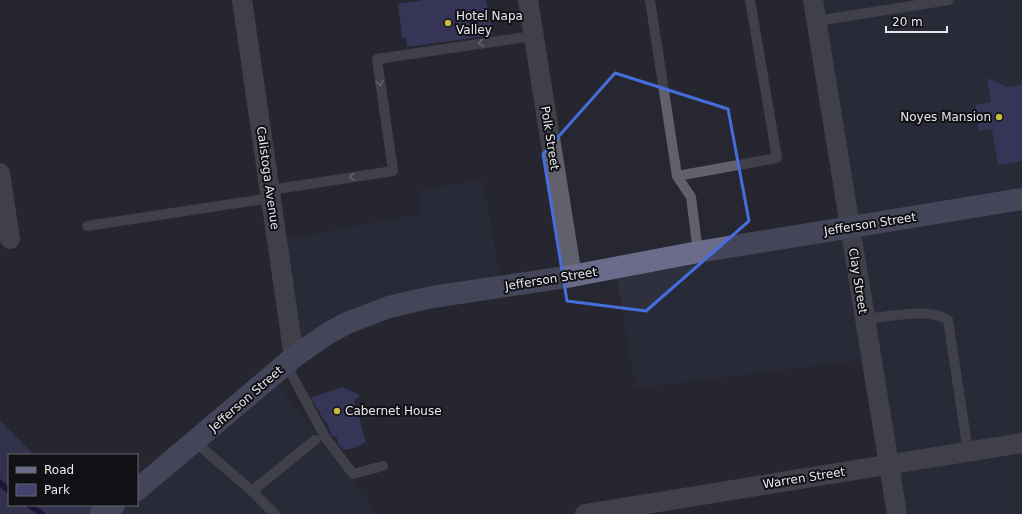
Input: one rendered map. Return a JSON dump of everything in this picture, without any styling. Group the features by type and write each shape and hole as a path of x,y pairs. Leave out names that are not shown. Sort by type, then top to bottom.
{"main road":[{"name":"Jefferson Street","path":"138,489 290,360 327,334 347,323 388,307 432,297 572,276 698,252 1022,199"},
{"path":"101,514 113,506"}],"street":[{"name":"Calistoga Avenue","path":"242,0 271,194 290,360"},
{"name":"Polk Street","path":"528,0 572,276"},
{"name":"Clay Street","path":"812,0 897,514"},
{"path":"0,173 10,239"},
{"name":"Warren Street","path":"585,514 662,507 889,464 1022,443"}],"lane":[{"path":"650,0 677,176 691,197 698,252"},
{"path":"677,176 777,158 750,0"},
{"path":"816,21 949,0"},
{"path":"87,226 393,171 377,59 533,36"},
{"path":"864,319 921,314 942,316 948,320 968,452"},
{"path":"290,360 325,437 353,474 383,466"},
{"path":"252,491 315,440"},
{"path":"195,442 252,491 275,514"}],"highlighted area":[{"path":"615,73 728,109 749,221 646,311 567,301 543,154"}],"shaded area":[{"path":"813,0 1022,0 1022,514 897,514 871,359 636,388 615,268 849,227"},
{"path":"483,180 501,287 432,297 294,357 278,241 420,214 419,190"},
{"path":"271,376 378,514 103,514 115,506 138,506 138,489"}],"green space":[{"path":"0,421 33,454 8,454 8,506 114,506 102,514 0,514"}],"building":[{"name":"Hotel Napa Valley","path":"423,0 486,0 493,35 407,47 406,37 402,37 398,4"},
{"name":"Noyes Mansion","path":"987,78 1007,87 1022,85 1022,161 998,165 992,129 979,131 975,105 991,102"},
{"name":"Cabernet House","path":"342,387 360,395 354,401 366,442 354,448 343,450 338,443 336,436 334,437 331,434 327,422 325,422 311,398"}],"waterway":[{"path":"0,483 8,490"},
{"path":"30,506 42,514"}],"place":[{"name":"Hotel Napa Valley","path":"448,23"},
{"name":"Noyes Mansion","path":"999,117"},
{"name":"Cabernet House","path":"337,411"}]}
